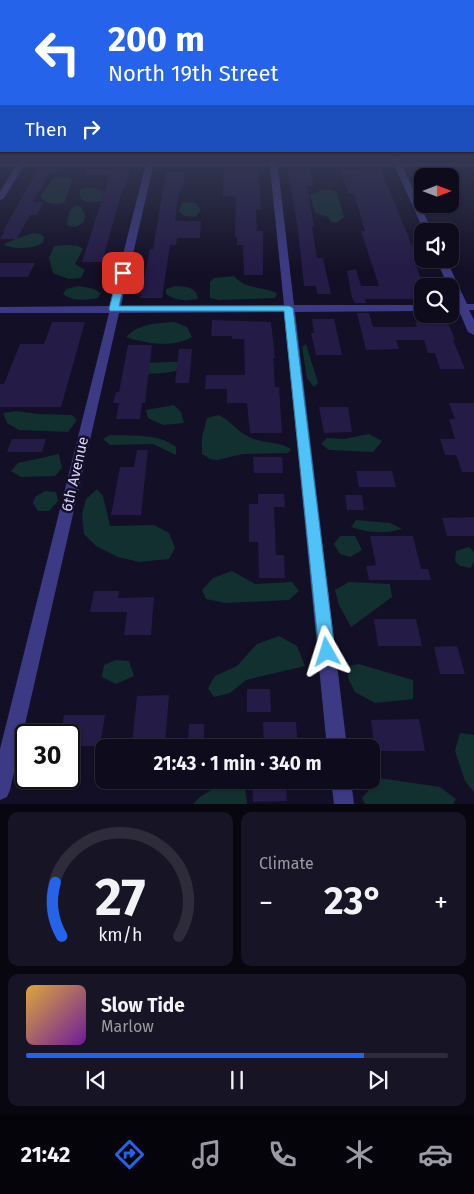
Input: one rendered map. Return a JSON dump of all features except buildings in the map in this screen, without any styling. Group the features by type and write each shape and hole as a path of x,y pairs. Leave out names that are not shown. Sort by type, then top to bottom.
{"street":[{"name":"6th Avenue","path":"0,790 142,196"},
{"path":"277,196 336,739"},
{"path":"412,196 424,223"},
{"path":"444,268 474,332"},
{"path":"459,307 474,307"},
{"path":"0,310 414,308"},
{"path":"342,789 344,804"}],"green space":[{"path":"41,196 67,196 65,202 60,204 43,200"},
{"path":"80,196 103,196 102,201 87,202 81,199"},
{"path":"310,196 338,196 344,217 336,223 331,222 328,217 315,213"},
{"path":"182,202 196,203 201,210 195,217 185,216 179,212"},
{"path":"75,206 80,206 85,215 84,222 76,227 68,226 70,210"},
{"path":"33,233 41,234 44,237 43,243 23,248 4,245 14,240"},
{"path":"54,246 78,246 83,249 75,264 85,270 81,278 69,279 53,273 49,258"},
{"path":"234,276 249,286 277,293 275,298 219,300 210,298 210,282 214,278"},
{"path":"79,286 94,289 101,293 98,298 84,300 67,297 63,294 66,289"},
{"path":"176,286 193,289 198,299 182,300 166,294 166,289"},
{"path":"174,322 187,327 192,337 177,343 160,344 142,342 126,337 142,327"},
{"path":"306,344 318,383 314,387 307,378 302,347"},
{"path":"188,362 187,369 142,374 142,363"},
{"path":"174,405 181,412 184,423 163,425 148,418 146,410"},
{"path":"16,411 72,415 77,420 68,432 19,430 7,423 3,413"},
{"path":"219,415 249,437 286,446 291,449 288,453 243,454 217,460 210,459 202,454 202,437 207,418"},
{"path":"369,434 382,441 373,452 329,450 321,444 327,438 344,439"},
{"path":"110,435 144,436 161,439 176,447 176,455 153,444 110,445 103,439"},
{"path":"59,454 62,468 55,476 21,477 11,471 18,463"},
{"path":"97,489 103,496 110,526 154,525 169,533 175,548 169,559 139,562 118,557 96,546 84,534 82,514 86,499"},
{"path":"45,491 56,492 58,501 49,511 38,511 33,503 35,497"},
{"path":"356,520 390,523 402,529 383,532 364,531 351,527"},
{"path":"340,536 355,536 362,550 350,557 340,554 334,544"},
{"path":"469,547 474,552 474,561 471,568 460,566 455,561 456,551"},
{"path":"232,571 255,584 292,582 299,591 289,600 225,603 206,599 202,590 213,578"},
{"path":"349,582 390,584 392,597 351,627 339,605 335,590"},
{"path":"279,636 297,646 305,666 246,680 230,693 214,697 208,688 215,676 237,666 257,644"},
{"path":"116,660 129,661 134,676 116,684 102,677 104,665"},
{"path":"359,664 413,680 413,699 375,703 355,692 348,678 349,666"},
{"path":"460,733 474,735 474,792 465,781 455,751"},
{"path":"380,778 440,787 456,799 453,804 365,804 362,798 370,789 380,789"},
{"path":"213,789 245,789 247,804 193,804"}],"route":[{"path":"123,273 114,309 289,308 327,652"}]}
